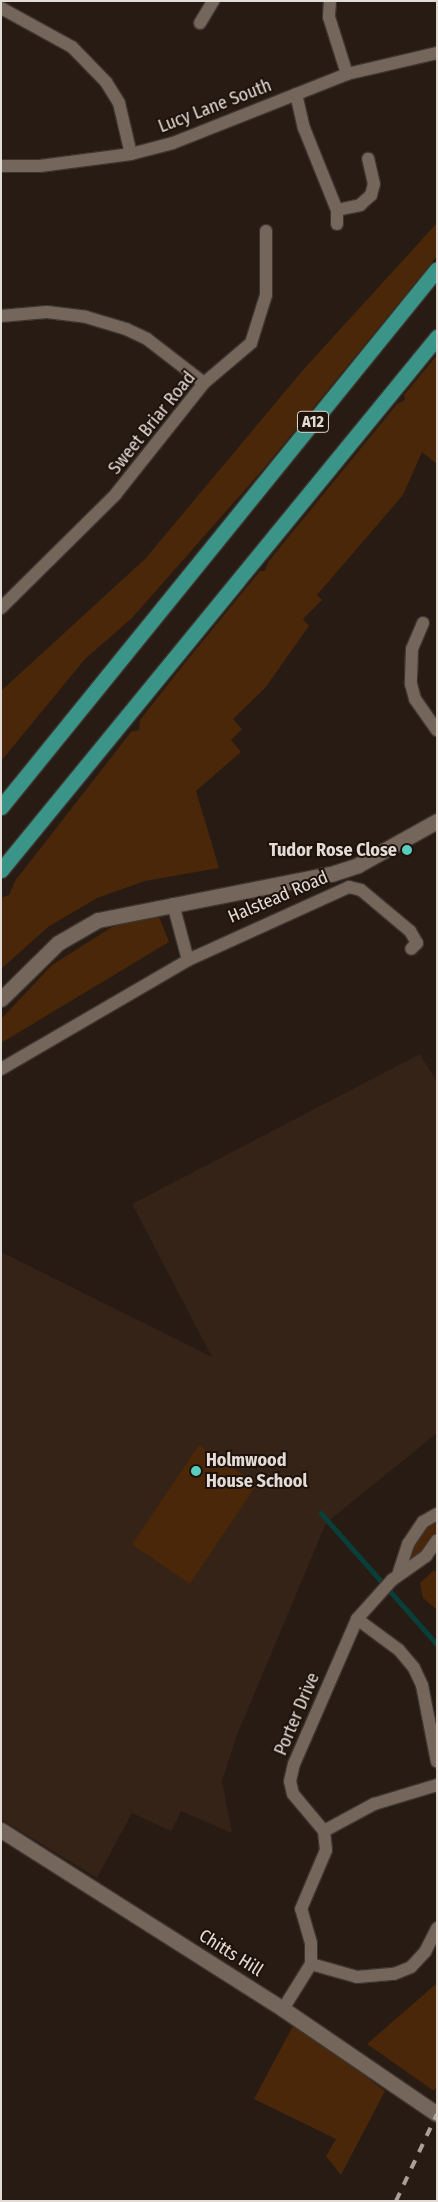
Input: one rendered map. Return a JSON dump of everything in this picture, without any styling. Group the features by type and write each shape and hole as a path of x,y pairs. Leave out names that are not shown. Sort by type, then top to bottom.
{"highway":[{"name":"A12","path":"1,807 437,269"},
{"name":"A12","path":"1,870 437,336"}],"street":[{"path":"200,22 213,1"},
{"path":"330,1 329,18 346,74"},
{"path":"1,8 72,47 106,82 119,103 132,154"},
{"name":"Lucy Lane South","path":"1,166 40,166 132,154 173,143 346,74 437,53"},
{"path":"296,94 304,128 336,210 337,224"},
{"path":"336,210 360,205 371,195 374,184 368,159"},
{"name":"Sweet Briar Road","path":"1,608 115,495 204,383 251,343 266,294 266,231"},
{"path":"1,316 47,312 86,317 126,330 147,339 204,383"},
{"path":"423,623 412,649 411,684 415,699 437,730"},
{"name":"Halstead Road","path":"1,999 58,943 98,920 331,874 358,865 437,821"},
{"name":"Halstead Road","path":"1,1069 188,960 349,887 361,890 410,931 417,943 411,949"},
{"path":"172,904 188,960"},
{"name":"Porter Drive","path":"395,1578 408,1544 423,1522 437,1514"},
{"name":"Porter Drive","path":"324,1831 302,1808 290,1781 357,1619 379,1592 426,1556 437,1540"},
{"path":"357,1619 399,1650 414,1668 422,1685 437,1762"},
{"path":"283,2009 312,1964 311,1944 301,1909 326,1850 324,1831 374,1804 437,1785"},
{"name":"Chitts Hill","path":"1,1830 283,2009 437,2114"},
{"path":"312,1964 357,1977 394,1974 411,1967 425,1952 437,1928"}],"shaded area":[{"path":"437,223 437,256 265,467 132,618 85,659 1,761 1,691 145,559 303,370"},
{"path":"437,355 437,464 422,452 403,495 317,595 322,600 303,619 309,626 265,688 233,719 242,729 231,740 241,752 196,791 219,868 145,881 97,898 48,927 1,969 1,898 9,895 15,881 131,732 139,730 140,720 184,664 260,571 265,571 268,562 397,404 405,400 404,395"},
{"path":"158,914 169,942 1,1043 1,1019 52,965 112,927"},
{"name":"Holmwood House School","path":"420,1054 437,1082 437,1433 326,1523 237,1735 222,1781 232,1833 181,1811 171,1831 132,1813 97,1878 1,1819 1,1252 212,1357 132,1204"},
{"path":"199,1445 257,1484 190,1584 132,1544"},
{"path":"437,1521 435,1538 424,1554 410,1560 412,1544 425,1526"},
{"path":"434,1570 437,1573 437,1610 423,1598 420,1583"},
{"path":"437,1983 437,2085 434,2091 367,2044"},
{"path":"295,2022 385,2091 341,2175 326,2156 336,2139 254,2099"}],"waterway":[{"path":"321,1513 437,1644"}],"railway":[{"path":"396,2201 437,2114"}],"place":[{"name":"Tudor Rose Close","path":"407,850"},
{"name":"Holmwood House School","path":"196,1471"}]}
